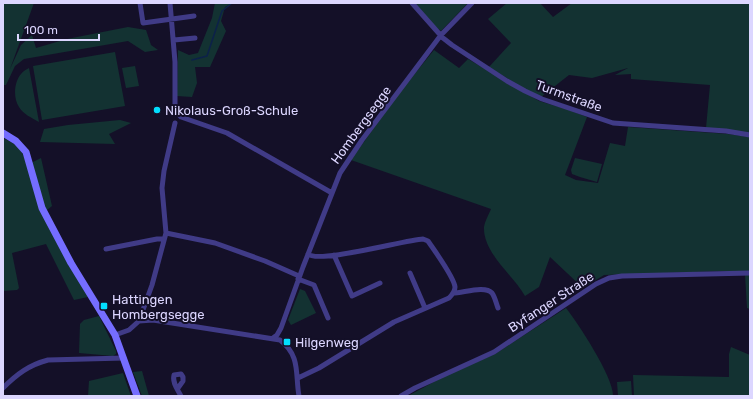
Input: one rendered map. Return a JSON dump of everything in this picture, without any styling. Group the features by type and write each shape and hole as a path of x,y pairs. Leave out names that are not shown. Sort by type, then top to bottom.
{"main road":[{"path":"3,133 16,141 26,152 42,208 71,263 115,335 137,396"}],"street":[{"path":"140,3 142,23 194,16"},
{"path":"170,3 174,40 175,110 181,117 227,133 332,193"},
{"name":"Turmstraße","path":"412,3 450,43 507,82 542,99 613,123 726,131 750,135"},
{"name":"Hombergsegge","path":"273,338 277,335 281,328 340,173 362,140 441,35 472,3"},
{"path":"174,40 195,38"},
{"path":"115,335 129,330 139,321 154,280 166,233 162,188 164,171 175,123"},
{"path":"166,233 215,243 265,261 314,285 328,318"},
{"path":"106,249 164,239"},
{"path":"298,378 319,368 394,322 449,298 454,293 455,288 452,279 426,240 421,239 334,255 314,257 308,254"},
{"path":"334,255 352,296 380,284"},
{"path":"410,273 425,308"},
{"name":"Byfanger Straße","path":"401,396 415,388 494,352 596,284 609,278 630,276 750,273"},
{"path":"454,293 488,290 492,293 498,308"},
{"path":"139,321 153,320 280,340 290,349 292,353 298,378 297,384 299,396"},
{"path":"3,388 24,370 48,360 124,358"},
{"path":"178,388 181,396"}],"green space":[{"path":"3,3 34,3 10,69 21,45 32,35 36,48 67,39 128,27 146,30 151,45 158,50 145,52 128,41 24,59 15,66 6,85 3,85"},
{"path":"215,3 232,3 225,7 221,21 226,31 210,67 195,67 197,83 192,97 177,96 178,50 189,55 198,53 212,18"},
{"path":"414,3 468,3 441,31"},
{"path":"507,3 540,3 553,17 572,3 750,3 750,133 706,128 710,85 631,79 631,74 615,75 628,68 592,78 569,75 541,97 526,90 489,67 511,43 488,19"},
{"path":"434,50 459,68 468,59 539,101 587,117 565,175 576,180 598,183 610,143 625,146 628,127 750,137 750,272 724,271 604,275 583,288 550,257 539,287 525,296 493,255 488,246 484,227 491,209 351,160 396,97"},
{"path":"115,52 125,106 42,120 33,66"},
{"path":"135,66 139,86 126,88 122,68"},
{"path":"29,68 39,122 23,112 17,103 15,95 19,77"},
{"path":"120,120 131,123 109,134 115,144 40,142 44,129"},
{"path":"3,138 19,148 27,165 41,158 52,206 42,214 88,297 74,300 46,244 12,253 19,288 17,290 3,291"},
{"path":"575,158 602,164 597,182 572,174 571,170"},
{"path":"745,274 750,275 750,309 747,308"},
{"path":"300,289 305,291 316,313 291,325 288,320"},
{"path":"566,308 579,326 602,364 612,388 613,396 408,396 443,377 495,354"},
{"path":"99,316 116,351 116,354 113,356 79,353 80,324 84,320"},
{"path":"731,347 750,355 750,396 634,396 633,375 729,377 729,354"},
{"path":"142,371 149,396 142,396 133,372"},
{"path":"123,373 131,396 88,396 89,381"},
{"path":"631,381 632,396 618,396 617,382"}],"waterway":[{"path":"192,60 207,56 222,11 232,3"}],"place":[{"name":"Nikolaus-Groß-Schule","path":"157,110"},
{"name":"Hattingen Hombergsegge","path":"104,306"},
{"name":"Hilgenweg","path":"287,342"}]}
